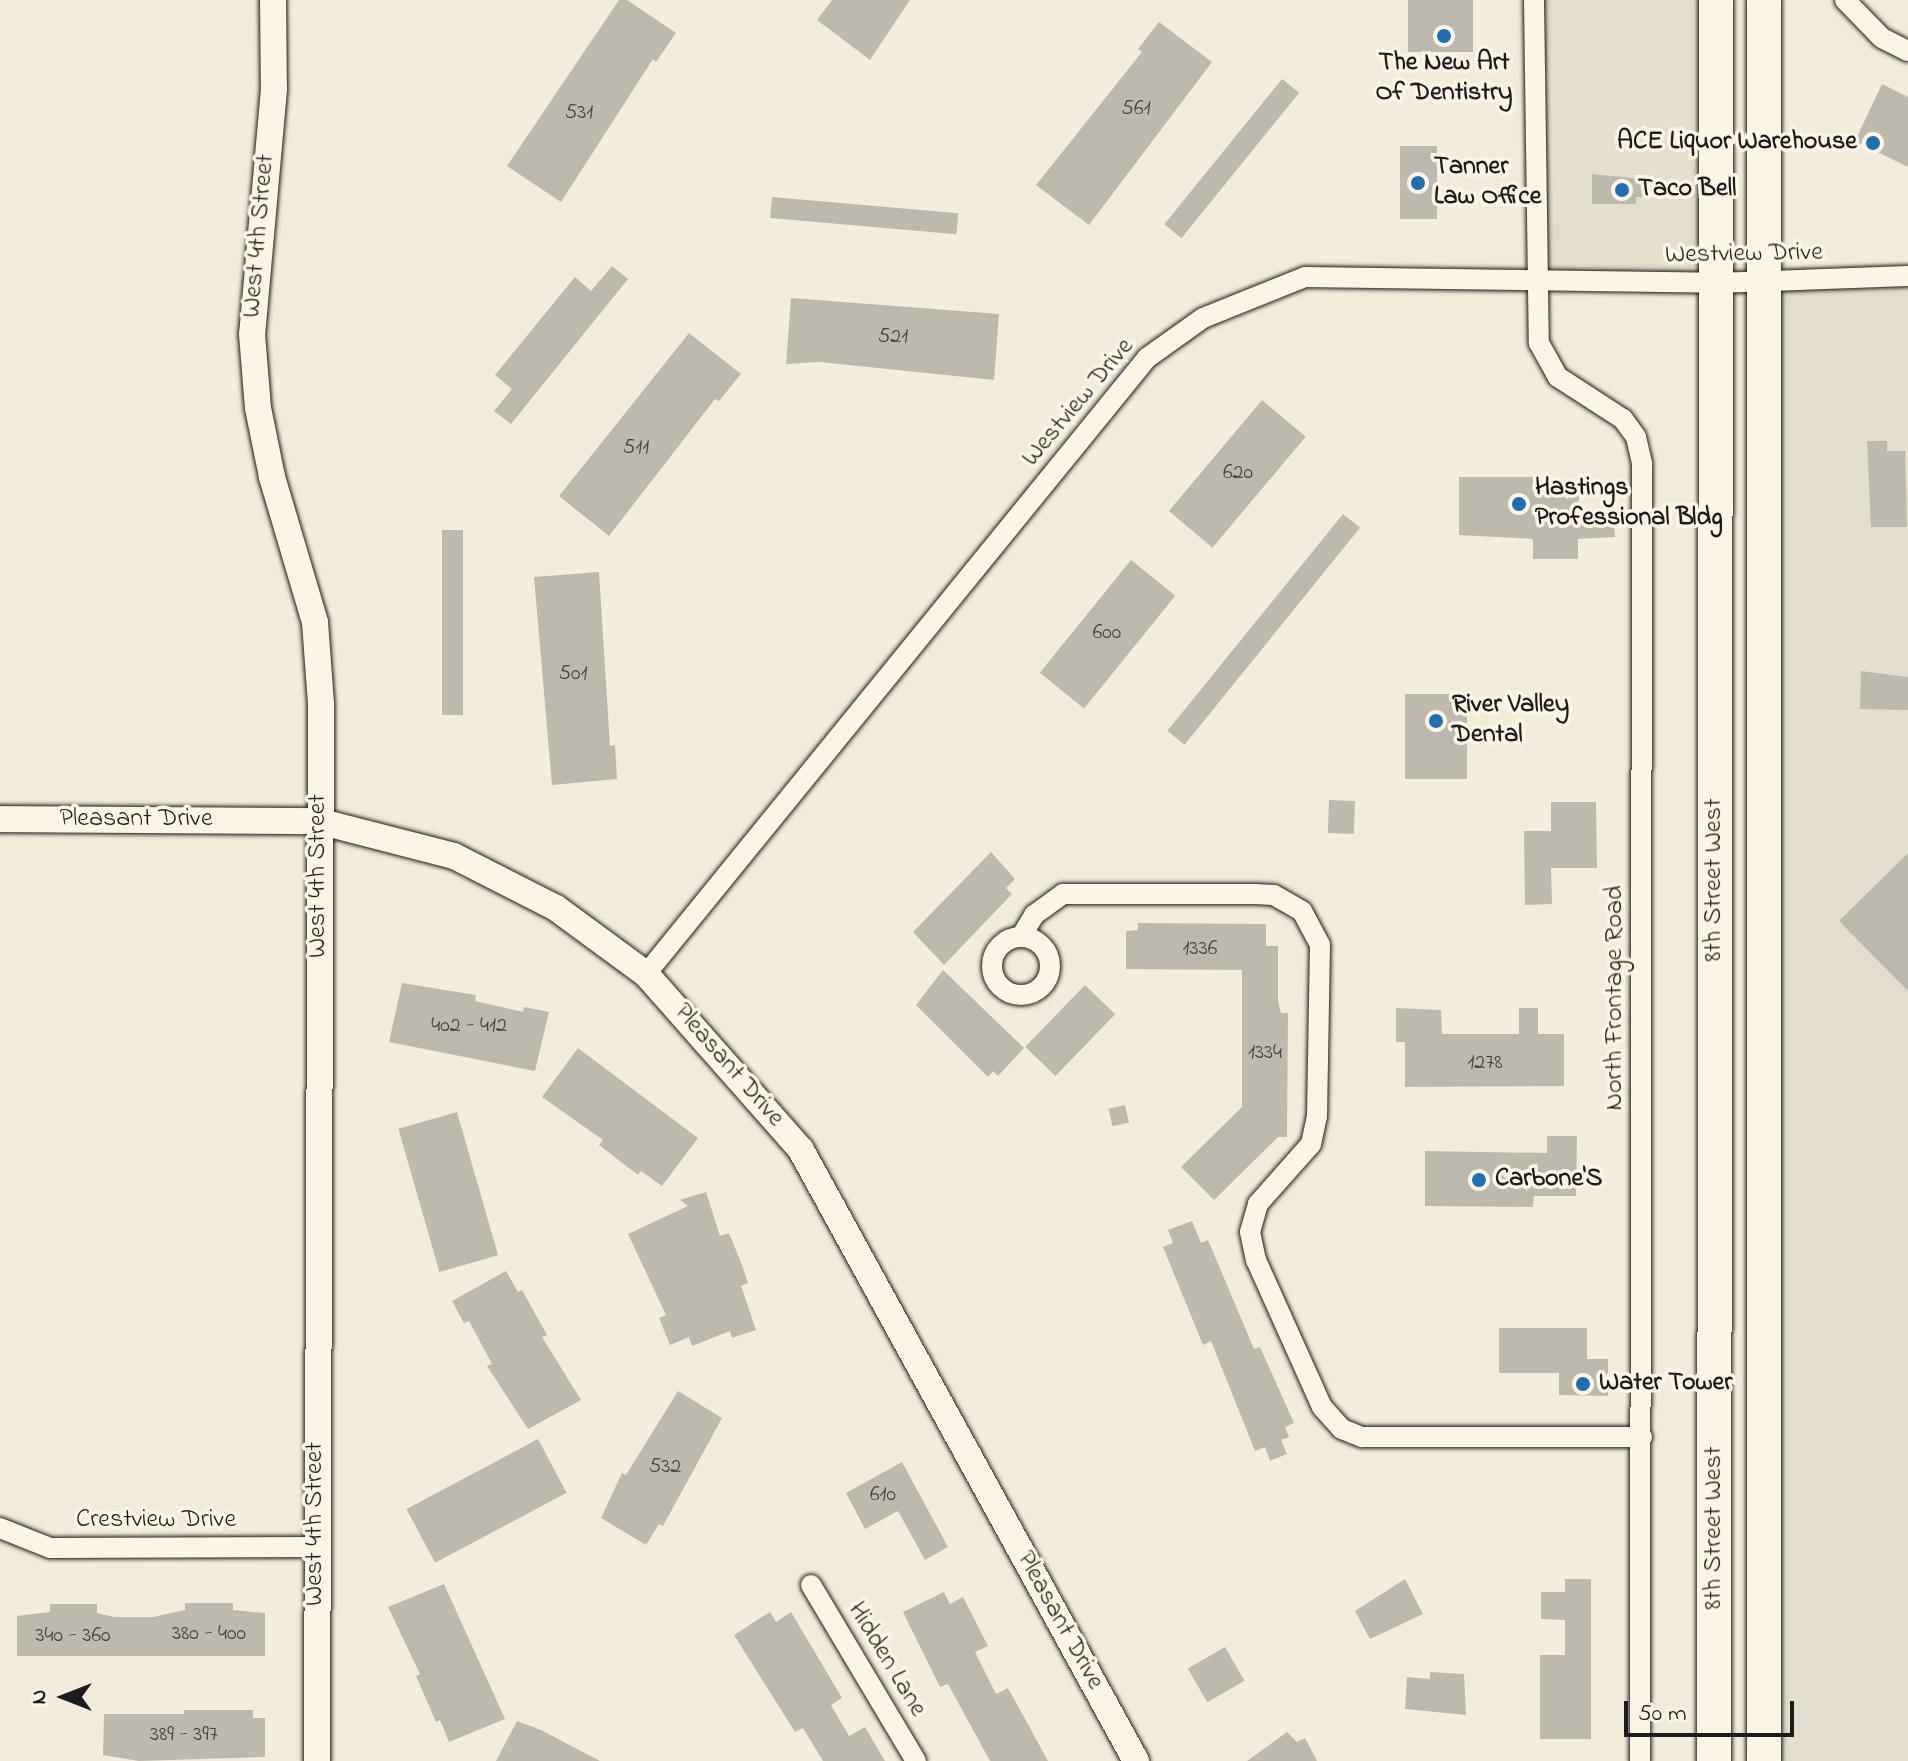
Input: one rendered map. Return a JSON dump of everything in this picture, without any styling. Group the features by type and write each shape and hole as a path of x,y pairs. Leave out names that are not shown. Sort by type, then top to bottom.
{"highway":[{"name":"8th Street West","path":"1714,1761 1716,0"},
{"name":"8th Street West","path":"1764,0 1764,1761"}],"street":[{"name":"West 4th Street","path":"273,0 274,89 252,334 258,408 272,477 315,622 321,703 315,1547 317,1761"},
{"name":"North Frontage Road","path":"1534,0 1539,343 1546,362 1558,377 1623,419 1636,437 1642,464 1640,1761"},
{"path":"1845,0 1882,38 1908,51"},
{"name":"Westview Drive","path":"646,974 1147,358 1203,318 1305,277 1716,283 1908,276"},
{"name":"Pleasant Drive","path":"0,819 318,821 454,856 556,908 646,974 801,1150 1136,1761"},
{"path":"1021,937 1034,915 1063,894 1274,895 1302,911 1320,945 1317,1116 1311,1144 1258,1204 1250,1232 1256,1260 1322,1407 1342,1429 1362,1437 1642,1437"},
{"name":"Crestview Drive","path":"0,1528 50,1548 315,1547"},
{"name":"Hidden Lane","path":"811,1585 916,1761"}],"shaded area":[{"path":"1534,0 1716,0 1716,280 1534,280"},
{"path":"1765,276 1908,276 1908,1761 1765,1761"}],"building":[{"path":"619,0 627,0 676,33 656,62 653,59 561,202 507,166"},
{"path":"832,0 910,0 870,60 817,20"},
{"name":"The New Art Of Dentistry","path":"1408,0 1473,0 1473,52 1408,52"},
{"path":"1159,22 1212,62 1089,225 1036,185 1142,52 1138,49"},
{"path":"1282,79 1299,93 1181,238 1164,224"},
{"path":"1882,84 1908,97 1908,167 1855,141"},
{"name":"Tanner Law Office","path":"1400,146 1437,146 1437,219 1400,219"},
{"name":"Taco Bell","path":"1592,174 1642,179 1642,197 1636,197 1636,204 1592,204"},
{"path":"772,197 958,213 956,234 770,218"},
{"path":"612,266 628,279 511,424 494,411 512,389 495,375 575,277 591,291"},
{"path":"791,298 999,314 994,380 820,362 786,364"},
{"path":"689,333 741,374 719,401 715,399 609,536 559,496"},
{"path":"1262,400 1306,437 1212,548 1169,511"},
{"path":"1867,441 1887,441 1887,451 1905,451 1907,527 1871,527"},
{"name":"Hastings Professional Bldg","path":"1459,477 1533,477 1533,485 1579,486 1579,523 1614,523 1615,537 1578,539 1578,559 1533,559 1533,539 1459,535"},
{"path":"1343,514 1360,528 1185,745 1167,731"},
{"path":"442,530 463,530 463,715 442,715"},
{"path":"1131,560 1175,596 1084,709 1040,673"},
{"path":"599,572 610,746 615,745 617,779 552,785 534,577"},
{"path":"1861,671 1908,677 1908,710 1860,709"},
{"name":"River Valley Dental","path":"1405,694 1467,694 1467,779 1405,779"},
{"path":"1329,800 1355,801 1354,834 1328,833"},
{"path":"1551,802 1596,802 1597,868 1551,868 1552,904 1525,905 1524,831 1551,831"},
{"path":"991,852 1015,879 1006,888 1012,894 944,965 913,932"},
{"path":"1908,853 1908,991 1839,921"},
{"path":"1138,923 1266,924 1266,946 1278,946 1278,1001 1281,1013 1288,1013 1287,1137 1278,1137 1214,1200 1181,1167 1242,1107 1242,970 1126,969 1126,931 1138,930"},
{"path":"943,970 1024,1048 998,1076 993,1071 988,1077 916,1005"},
{"path":"402,983 476,995 475,1001 523,1012 524,1007 549,1012 535,1071 389,1042"},
{"path":"1085,985 1115,1014 1055,1076 1025,1047"},
{"path":"1396,1008 1441,1010 1442,1034 1519,1034 1519,1008 1538,1008 1538,1034 1564,1034 1564,1086 1405,1087 1405,1042 1396,1042"},
{"path":"578,1048 698,1138 662,1186 641,1171 638,1175 599,1145 603,1140 542,1097"},
{"path":"1125,1105 1129,1123 1112,1126 1108,1109"},
{"path":"457,1112 498,1255 439,1272 398,1129"},
{"name":"Carbone'S","path":"1547,1136 1577,1136 1576,1196 1534,1196 1533,1207 1425,1206 1425,1151 1547,1153"},
{"path":"706,1192 720,1236 729,1233 740,1260 748,1283 741,1286 756,1330 732,1338 730,1331 692,1346 689,1337 670,1345 659,1318 666,1315 628,1234 688,1206 680,1200"},
{"path":"1192,1221 1201,1243 1208,1240 1254,1349 1260,1347 1294,1423 1285,1427 1289,1437 1281,1440 1287,1454 1270,1461 1265,1447 1255,1451 1211,1341 1203,1345 1163,1247 1173,1243 1168,1230"},
{"path":"506,1271 518,1292 522,1290 547,1335 542,1337 581,1400 528,1429 487,1366 492,1364 469,1321 464,1323 452,1301"},
{"path":"1499,1328 1587,1328 1587,1359 1608,1359 1608,1396 1559,1395 1559,1373 1499,1373"},
{"path":"678,1391 722,1418 663,1526 659,1524 646,1545 601,1518 622,1473 626,1475"},
{"path":"538,1439 567,1493 435,1563 406,1509"},
{"path":"902,1462 948,1547 925,1560 898,1511 865,1529 846,1493"},
{"path":"1405,1579 1423,1614 1370,1639 1355,1611"},
{"path":"1565,1579 1591,1579 1591,1739 1540,1739 1540,1655 1565,1655 1565,1620 1541,1619 1541,1592 1565,1592"},
{"path":"444,1584 505,1719 449,1742 440,1720 436,1722 416,1676 420,1674 388,1607"},
{"path":"944,1592 950,1604 963,1597 988,1646 975,1652 996,1694 1008,1688 1048,1761 990,1761 948,1684 940,1687 903,1612"},
{"path":"185,1603 233,1603 233,1610 265,1613 265,1656 17,1656 17,1616 50,1612 50,1604 97,1604 97,1613 114,1617 153,1617 185,1610"},
{"path":"770,1612 776,1622 791,1612 842,1698 831,1705 849,1736 865,1727 885,1761 823,1761 803,1728 795,1732 734,1635"},
{"path":"1225,1647 1244,1681 1207,1702 1188,1668"},
{"path":"1430,1672 1464,1674 1466,1715 1405,1709 1407,1677 1430,1679"},
{"path":"184,1710 253,1710 253,1718 265,1718 265,1757 139,1761 103,1755 104,1714 184,1714"},
{"path":"517,1721 541,1730 600,1761 496,1761"},
{"path":"1287,1732 1297,1742 1305,1738 1317,1761 1247,1761"}],"place":[{"name":"The New Art Of Dentistry","path":"1444,36"},
{"name":"ACE Liquor Warehouse","path":"1873,143"},
{"name":"Tanner Law Office","path":"1418,183"},
{"name":"Taco Bell","path":"1622,190"},
{"name":"Hastings Professional Bldg","path":"1519,504"},
{"name":"River Valley Dental","path":"1436,721"},
{"name":"Carbone'S","path":"1479,1180"},
{"name":"Water Tower","path":"1583,1384"}]}
